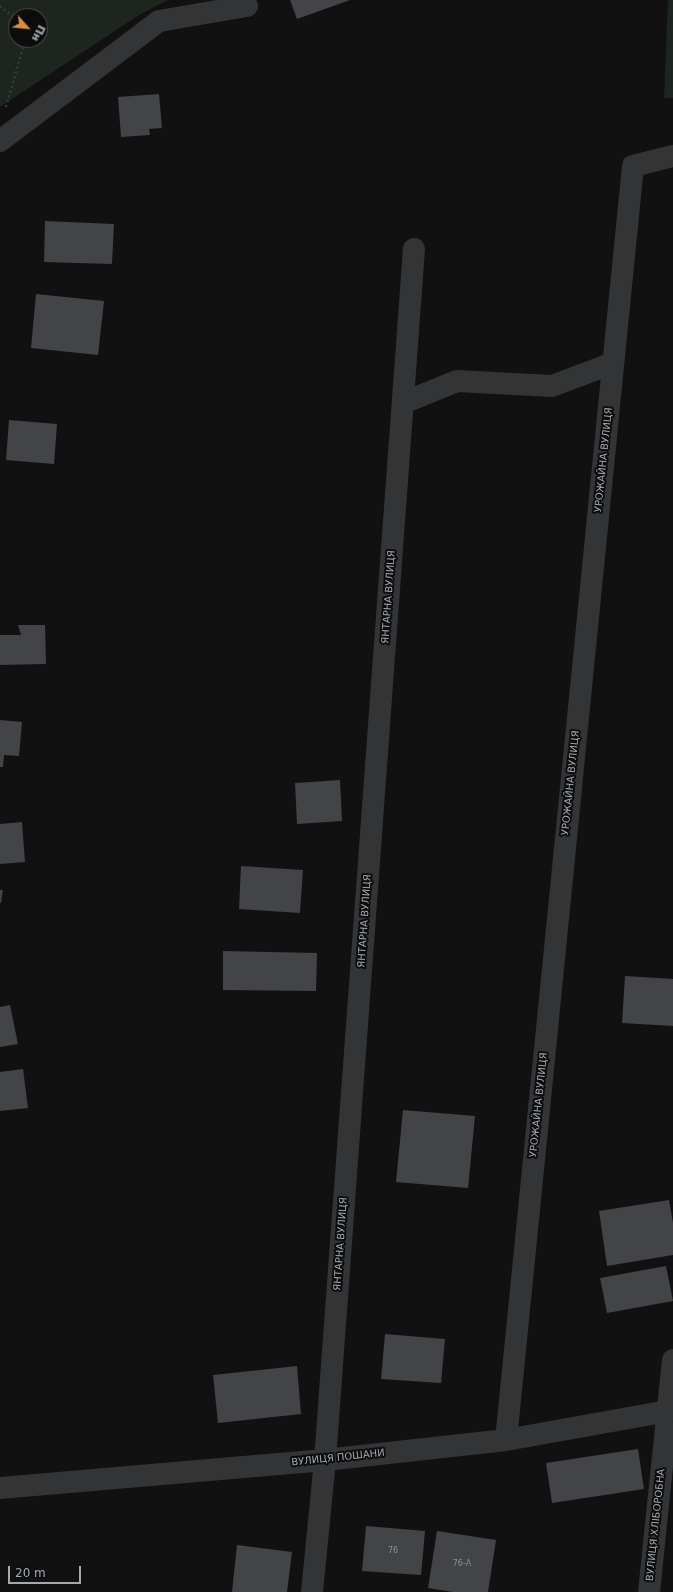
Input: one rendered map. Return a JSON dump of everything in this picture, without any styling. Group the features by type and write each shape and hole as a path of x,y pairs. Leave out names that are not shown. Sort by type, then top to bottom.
{"street":[{"path":"0,141 159,21 247,6"},
{"name":"УРОЖАЙНА ВУЛИЦЯ","path":"506,1440 633,166 673,156"},
{"name":"ЯНТАРНА ВУЛИЦЯ","path":"312,1592 325,1460 414,249"},
{"path":"403,403 457,381 552,386 613,362"},
{"path":"671,1410 673,1360"},
{"name":"ВУЛИЦЯ ПОШАНИ","path":"0,1488 325,1460 506,1440 671,1410"},
{"name":"ВУЛИЦЯ ХЛІБОРОБНА","path":"649,1592 671,1410"}],"path":[{"path":"0,6 8,12"},
{"path":"4,114 23,48"}],"shaded area":[{"path":"0,0 168,0 139,15 0,107"},
{"path":"668,0 673,0 673,98 664,98"}],"building":[{"path":"290,0 350,0 297,19"},
{"path":"159,94 162,128 149,129 150,135 121,137 118,97"},
{"path":"45,221 114,224 112,264 44,262"},
{"path":"36,294 104,301 98,355 31,348"},
{"path":"9,420 57,424 54,464 6,460"},
{"path":"18,625 45,625 46,664 0,665 0,635 21,635"},
{"path":"0,720 22,722 19,756 4,755 3,767 0,767"},
{"path":"340,780 342,821 297,824 295,783"},
{"path":"22,822 25,862 0,864 0,824"},
{"path":"241,866 303,870 300,913 239,909"},
{"path":"0,890 3,890 1,903 0,903"},
{"path":"223,951 317,953 316,991 223,990"},
{"path":"625,976 673,979 673,1026 622,1023"},
{"path":"10,1005 18,1044 0,1047 0,1007"},
{"path":"23,1069 28,1108 0,1111 0,1072"},
{"path":"403,1110 475,1116 468,1188 396,1182"},
{"path":"669,1200 673,1223 673,1255 607,1266 599,1211"},
{"path":"666,1266 673,1301 607,1313 600,1278"},
{"path":"385,1334 445,1339 441,1383 381,1379"},
{"path":"297,1366 301,1414 218,1423 213,1375"},
{"path":"638,1449 644,1489 552,1503 546,1463"},
{"path":"366,1526 425,1531 421,1575 362,1571"},
{"path":"437,1531 496,1540 488,1592 453,1592 428,1588"},
{"path":"237,1545 292,1552 287,1592 232,1592"}]}
